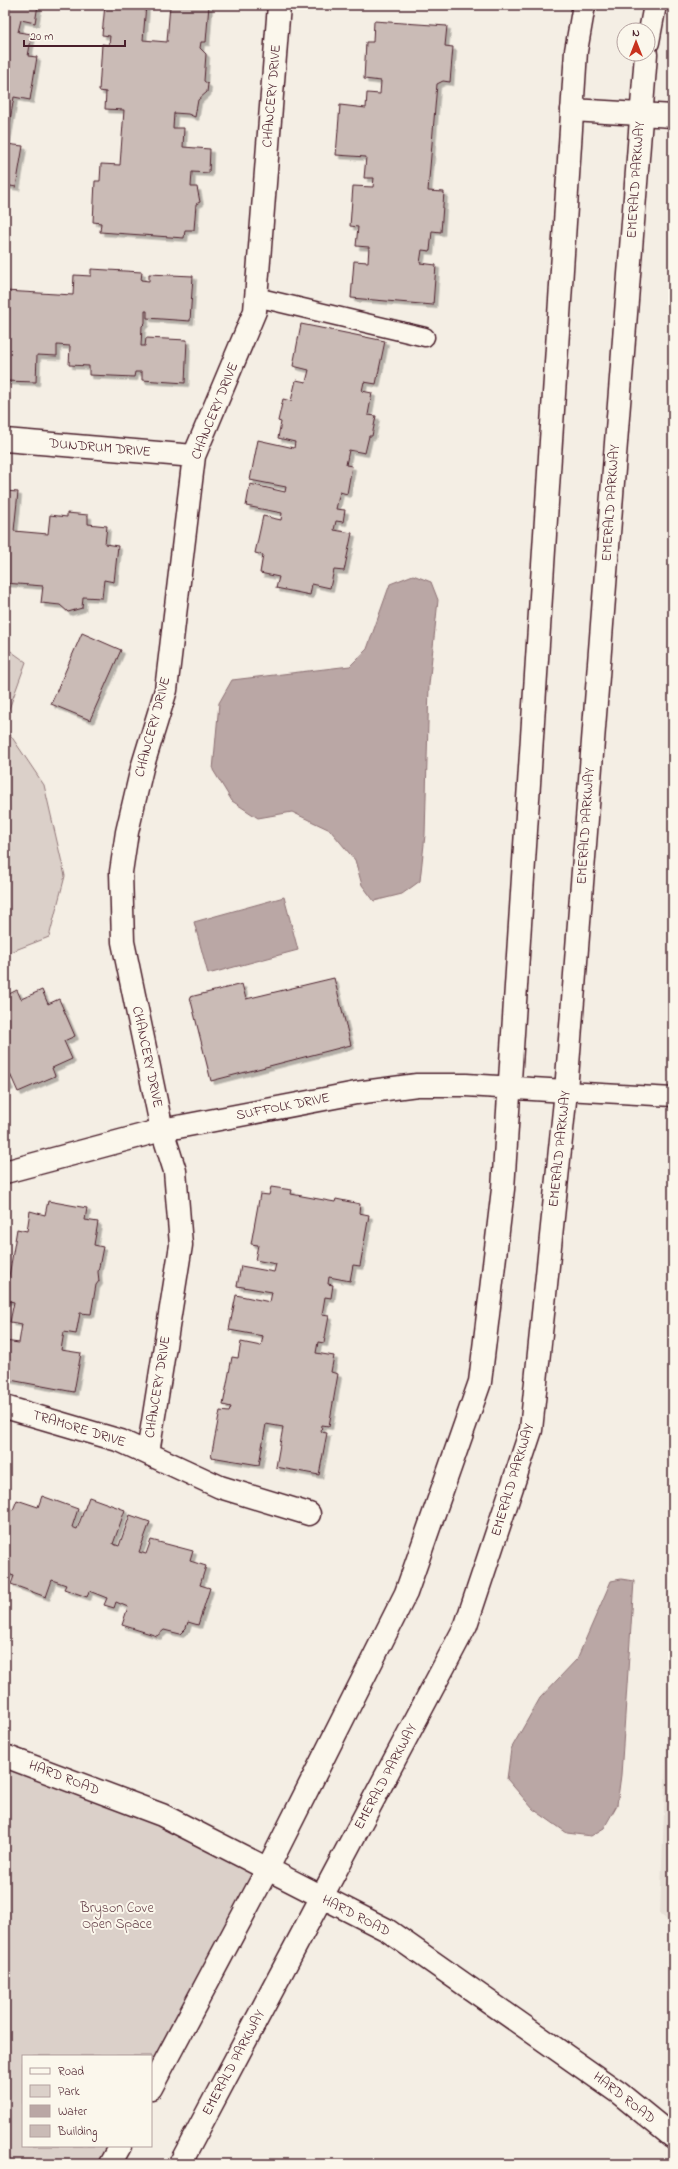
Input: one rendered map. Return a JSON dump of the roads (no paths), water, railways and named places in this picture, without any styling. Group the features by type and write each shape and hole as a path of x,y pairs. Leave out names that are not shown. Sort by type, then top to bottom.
{"main road":[{"name":"CHANCERY DRIVE","path":"148,1453 181,1245 175,1171 162,1130 123,942 121,872 127,832 142,768 166,690 194,456 255,311 279,5"},
{"path":"152,2086 267,1870 406,1593 480,1382 503,1189 576,50 584,5"},
{"path":"652,22 655,5"},
{"name":"EMERALD PARKWAY","path":"180,2164 466,1625 531,1430 566,1091 645,62"},
{"path":"572,110 673,116"},
{"name":"DUNDRUM DRIVE","path":"5,440 194,456"},
{"name":"SUFFOLK DRIVE","path":"5,1172 162,1130 356,1093 417,1085 509,1086 566,1091"},
{"name":"TRAMORE DRIVE","path":"5,1407 121,1441 220,1487 309,1514"},
{"name":"HARD ROAD","path":"5,1756 162,1815 387,1930 619,2093 673,2137"},
{"path":"110,2164 119,2147"}],"lane":[{"path":"256,297 425,337"},
{"path":"566,1091 673,1097"}],"water":[{"path":"413,575 431,582 438,600 429,685 425,835 420,881 402,894 374,901 362,885 355,860 330,830 292,812 258,818 232,801 213,770 219,703 232,680 350,666 367,649 390,584"},
{"path":"284,897 298,950 208,974 194,922"},
{"path":"621,1579 634,1581 621,1775 617,1805 604,1828 591,1836 567,1833 533,1809 507,1779 511,1749 540,1698 577,1659 611,1581"}],"park label":[{"name":"Bryson Cove Open Space","path":"117,1916"}]}
